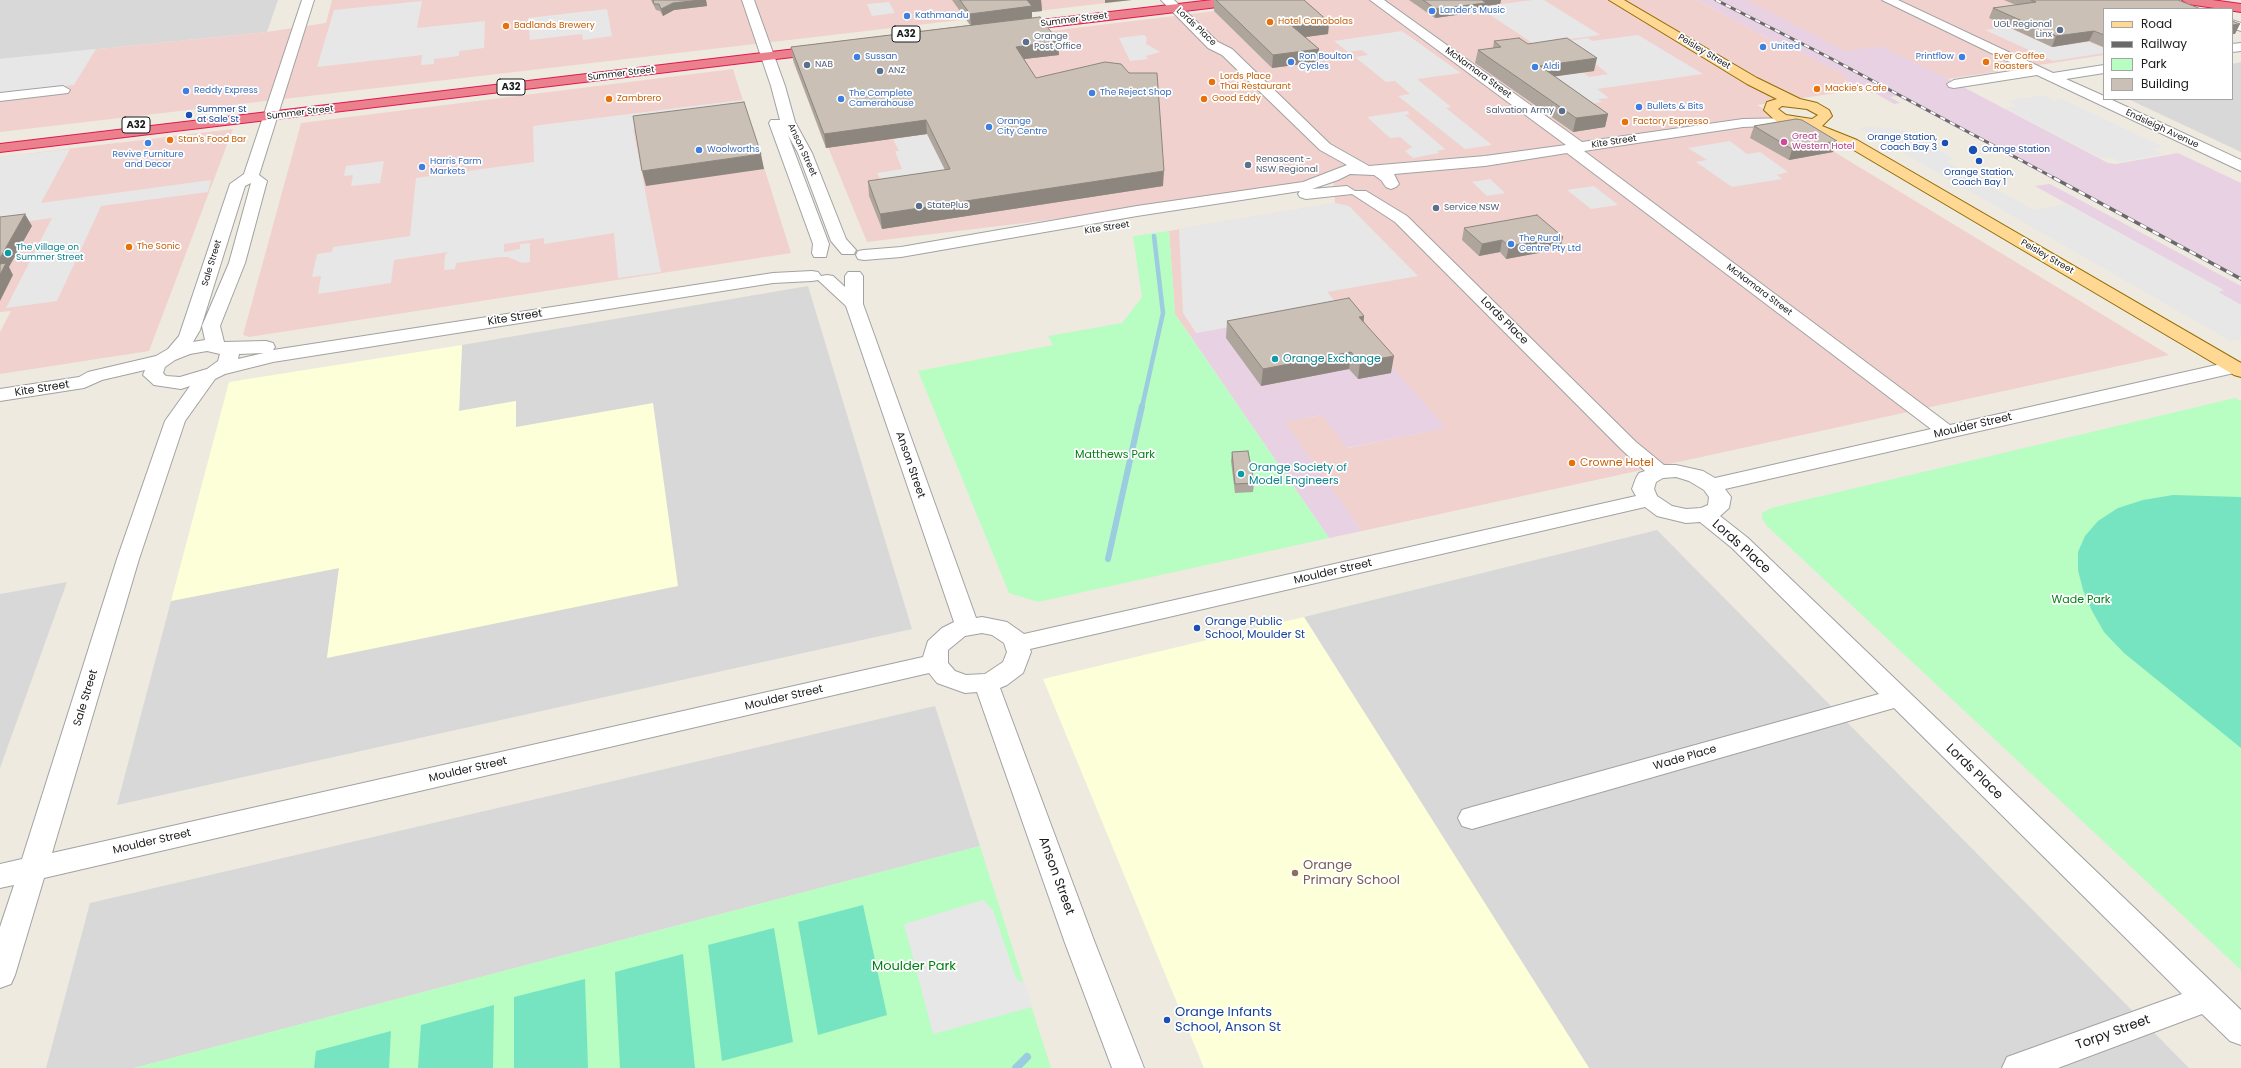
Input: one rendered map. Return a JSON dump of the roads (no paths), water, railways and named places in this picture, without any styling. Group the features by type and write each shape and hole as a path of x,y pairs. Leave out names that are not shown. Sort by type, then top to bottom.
{"highway":[{"name":"Summer Street","path":"1004,26 1181,3 1243,0"},
{"path":"2188,0 2212,6 2241,8"},
{"name":"Summer Street","path":"0,148 751,53 767,54 831,46"},
{"name":"Summer Street","path":"0,141 271,113"}],"main road":[{"name":"Peisley Street","path":"1601,0 1738,81 1772,108 1777,116 1852,143 2238,369"},
{"name":"Peisley Street","path":"1615,0 1752,81 1794,102 1819,109 1825,116 1824,119 1852,143"},
{"path":"1772,108 1781,102 1794,102"},
{"path":"1796,122 1812,123 1824,119"}],"street":[{"path":"251,177 308,0"},
{"name":"Anson Street","path":"748,0 767,54 788,122 805,153 836,234 858,262 854,304 967,626"},
{"name":"McNamara Street","path":"1376,0 1575,149 1947,432"},
{"name":"Endsleigh Avenue","path":"1888,0 2241,166"},
{"name":"Lords Place","path":"1181,3 1213,45 1227,52 1325,147 1370,170 1388,177 1388,187 1401,219"},
{"path":"751,53 758,73"},
{"path":"2051,77 2103,69"},
{"path":"1954,84 2038,71"},
{"path":"0,97 63,90"},
{"name":"Anson Street","path":"767,98 821,244 816,268 854,304"},
{"name":"Kite Street","path":"1743,123 1772,108"},
{"name":"Kite Street","path":"858,262 901,252 1137,211 1305,186 1349,169 1370,170 1485,161 1575,149 1743,123 1796,122"},
{"name":"Lords Place","path":"1325,147 1335,175 1335,185 1401,219 1624,440 1659,472"},
{"name":"Kite Street","path":"858,262 1315,193 1375,193 1421,175 1485,161"},
{"name":"Sale Street","path":"0,975 128,559 175,421 214,372 230,358 230,353 222,347 211,326 237,263 259,182 251,177 238,184 191,330 187,338 154,370 162,381 175,421"},
{"path":"816,268 858,262"},
{"path":"816,268 858,262"},
{"name":"Kite Street","path":"0,395 84,382 95,376 168,356 196,346 276,347 767,271 816,268"},
{"name":"Kite Street","path":"84,382 92,386 162,381 181,383 214,372 281,354 773,278 816,268"},
{"name":"Moulder Street","path":"1712,485 2238,369"},
{"path":"1659,472 1686,473 1712,485 1720,497 1718,508 1705,515 1686,516 1675,514 1661,508 1649,500 1645,494 1644,483 1646,478 1659,472"},
{"name":"Moulder Street","path":"1017,644 1649,500"},
{"name":"Lords Place","path":"1705,515 1740,543 2241,1031"},
{"path":"982,625 999,628 1008,633 1017,644 1019,652 1014,667 998,680 986,683 965,684 954,681 939,670 935,656 942,640 950,634 967,626 982,625"},
{"name":"Moulder Street","path":"0,876 936,663"},
{"name":"Anson Street","path":"986,683 1085,957 1128,1068"},
{"name":"Wade Place","path":"1472,818 1898,698"},
{"name":"Torpy Street","path":"2018,1068 2208,998"}],"waterway":[{"path":"1142,407 1163,313 1154,236"},
{"path":"1108,559 1142,406"},
{"path":"1016,1068 1027,1057"}],"railway":[{"path":"1716,0 1830,58 2056,179"},
{"path":"2054,178 2241,279"}],"place":[{"name":"Lander's Music","path":"1432,11"},
{"name":"Kathmandu","path":"907,16"},
{"name":"Hotel Canobolas","path":"1270,22"},
{"name":"Badlands Brewery","path":"506,26"},
{"name":"UGL Regional Linx","path":"2060,30"},
{"name":"Orange Post Office","path":"1026,42"},
{"name":"United","path":"1763,47"},
{"name":"Sussan","path":"857,57"},
{"name":"Printflow","path":"1962,57"},
{"name":"Ron Boulton Cycles","path":"1291,62"},
{"name":"Ever Coffee Roasters","path":"1986,62"},
{"name":"NAB","path":"807,65"},
{"name":"Aldi","path":"1535,67"},
{"name":"ANZ","path":"880,71"},
{"name":"Lords Place Thai Restaurant","path":"1212,82"},
{"name":"Mackie's Cafe","path":"1817,89"},
{"name":"Reddy Express","path":"186,91"},
{"name":"The Reject Shop","path":"1092,93"},
{"name":"Zambrero","path":"609,99"},
{"name":"The Complete Camerahouse","path":"841,99"},
{"name":"Good Eddy","path":"1204,99"},
{"name":"Bullets & Bits","path":"1639,107"},
{"name":"Salvation Army","path":"1562,111"},
{"name":"Summer St at Sale St","path":"189,115"},
{"name":"Factory Espresso","path":"1625,122"},
{"name":"Orange City Centre","path":"989,127"},
{"name":"Stan's Food Bar","path":"170,140"},
{"name":"Great Western Hotel","path":"1784,142"},
{"name":"Revive Furniture and Decor","path":"148,143"},
{"name":"Orange Station, Coach Bay 3","path":"1945,143"},
{"name":"Woolworths","path":"699,150"},
{"name":"Orange Station","path":"1973,150"},
{"name":"Orange Station, Coach Bay 1","path":"1979,161"},
{"name":"Renascent - NSW Regional","path":"1248,165"},
{"name":"Harris Farm Markets","path":"422,167"},
{"name":"StatePlus","path":"919,206"},
{"name":"Service NSW","path":"1436,208"},
{"name":"The Rural Centre Pty Ltd","path":"1511,244"},
{"name":"The Sonic","path":"129,247"},
{"name":"The Village on Summer Street","path":"8,253"},
{"name":"Orange Exchange","path":"1275,359"},
{"name":"Crowne Hotel","path":"1572,463"},
{"name":"Orange Society of Model Engineers","path":"1241,474"},
{"name":"Orange Public School, Moulder St","path":"1197,628"},
{"name":"Orange Primary School","path":"1295,873"},
{"name":"Orange Infants School, Anson St","path":"1167,1020"}],"park label":[{"name":"Matthews Park","path":"1115,455"},
{"name":"Wade Park","path":"2081,600"},
{"name":"Moulder Park","path":"914,967"}]}
